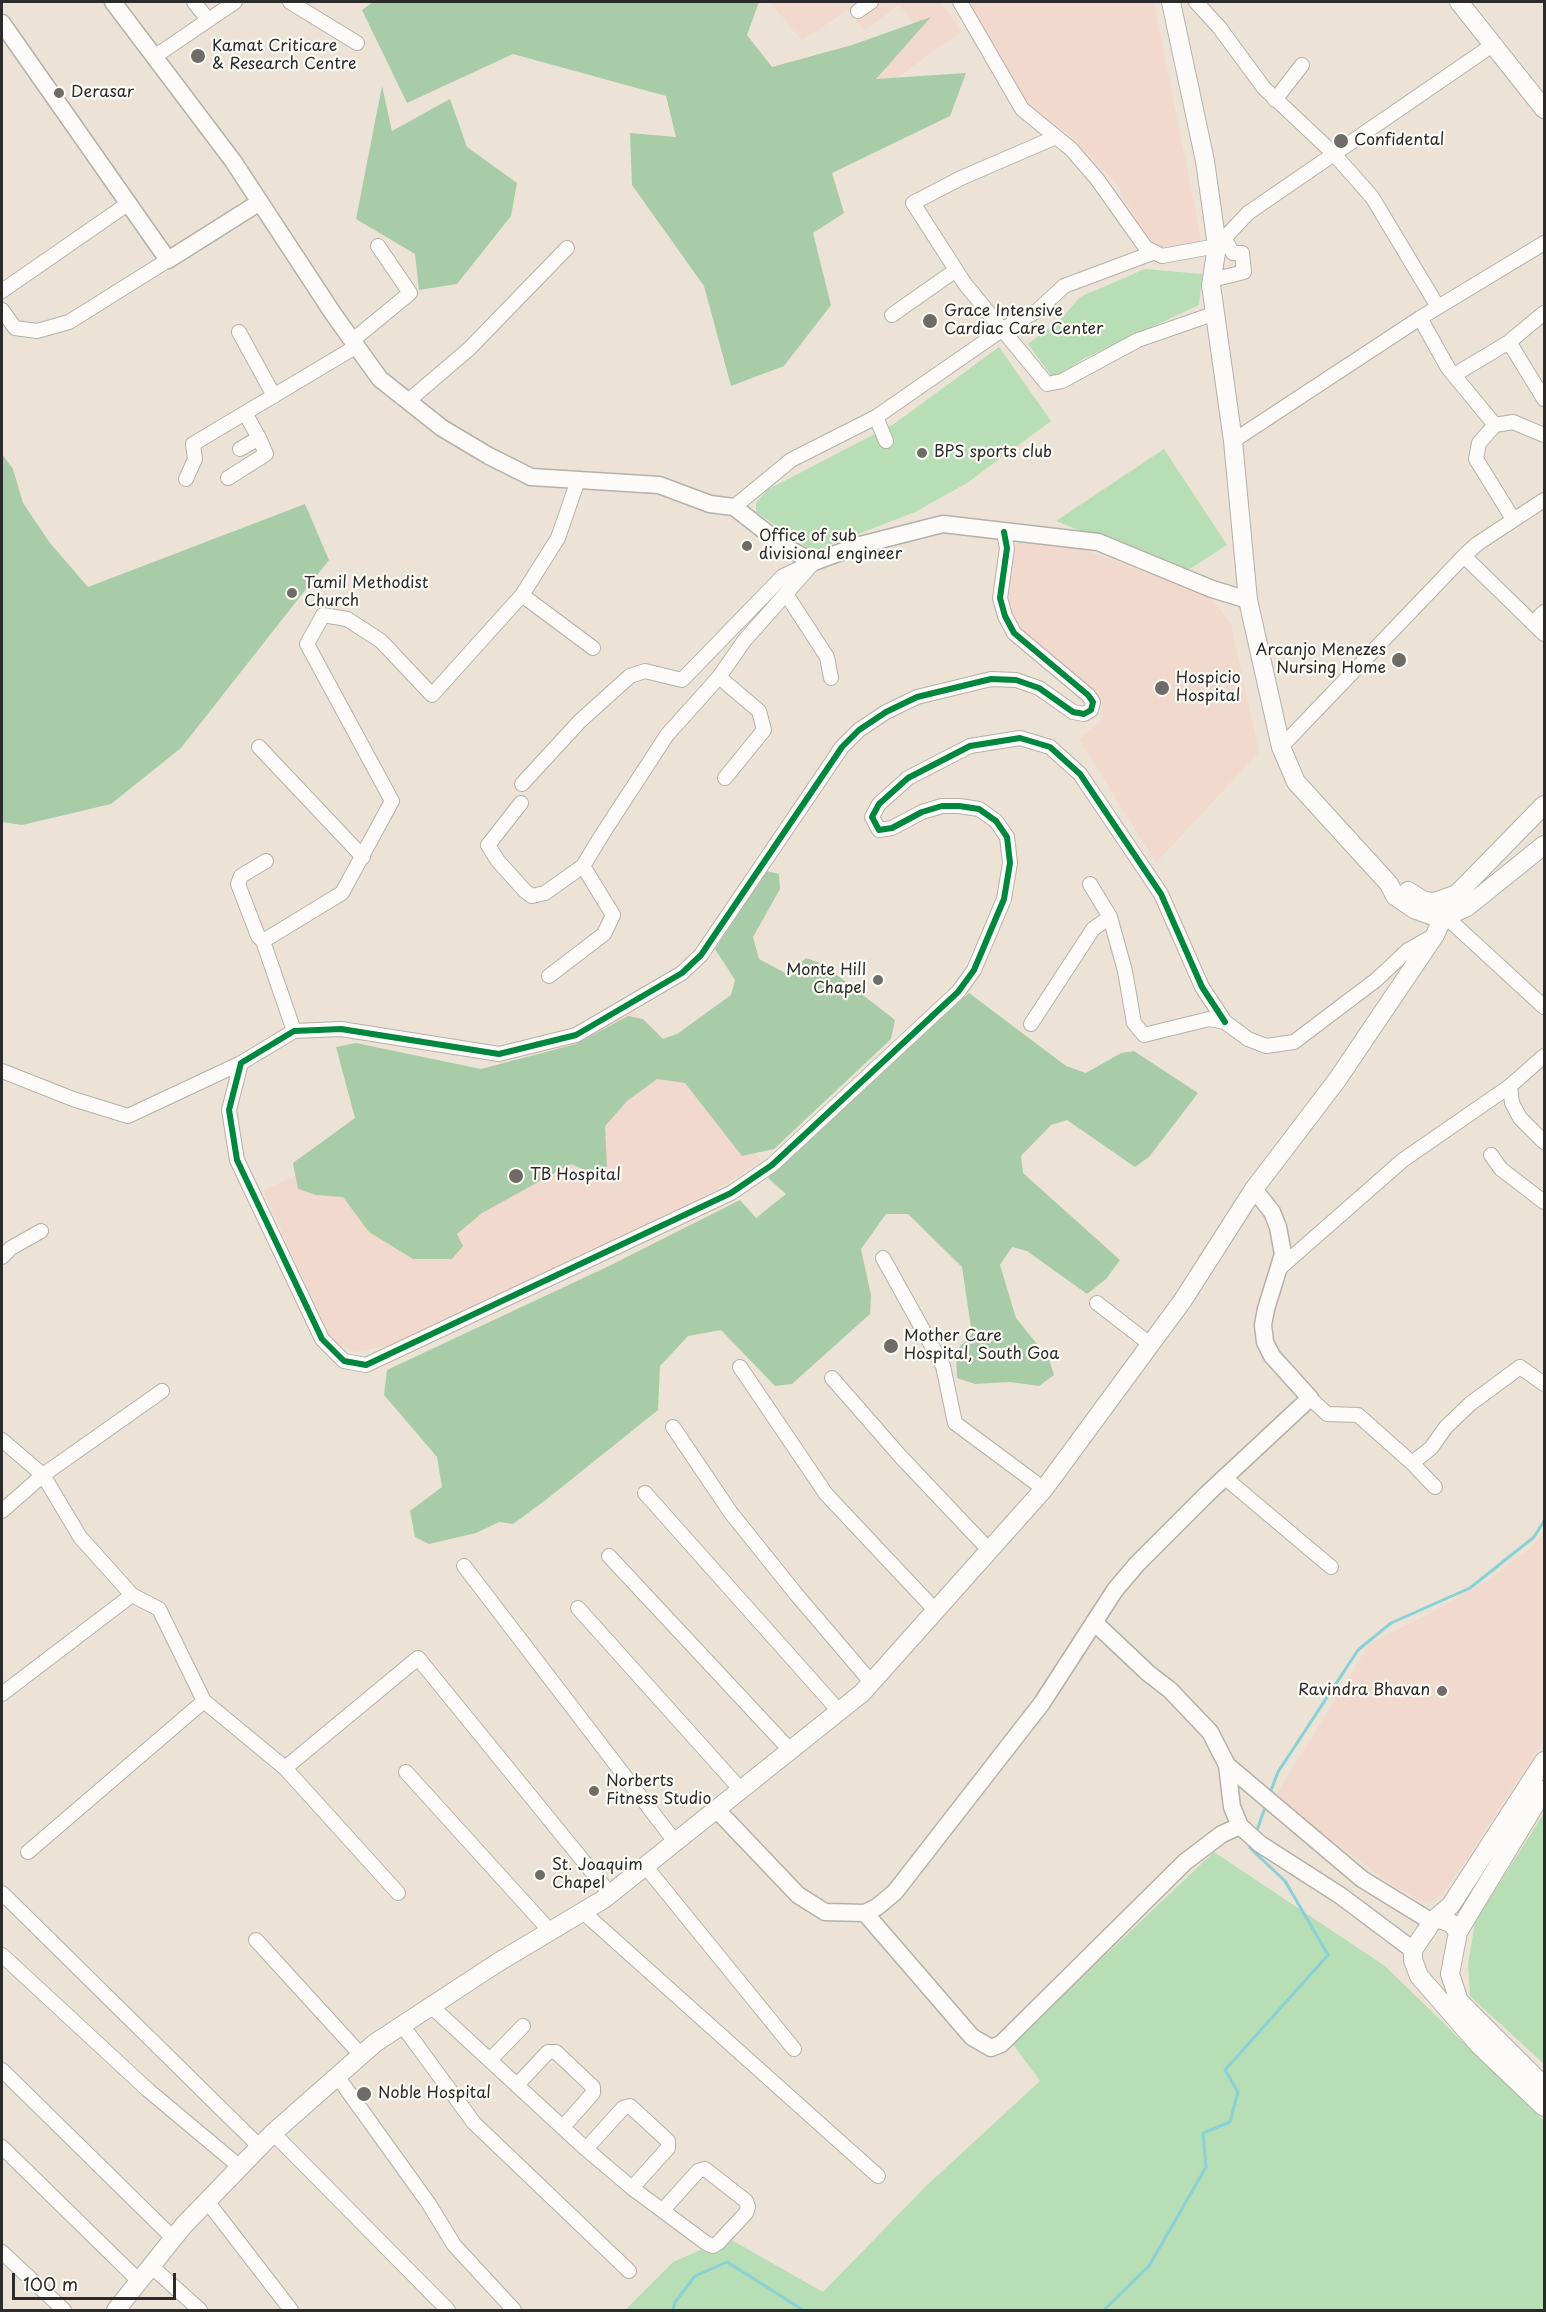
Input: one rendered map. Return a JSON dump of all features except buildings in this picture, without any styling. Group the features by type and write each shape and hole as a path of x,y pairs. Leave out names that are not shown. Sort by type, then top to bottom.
{"main road":[{"path":"1171,2 1221,242 1212,279 1213,314 1233,441 1248,600 1281,747 1296,782 1389,884 1395,896 1414,909 1433,916 1444,915 1467,907 1545,845"},
{"path":"1459,2 1545,109"},
{"path":"1389,884 1403,888 1424,901 1446,900 1465,887 1545,805"},
{"path":"117,2310 173,2238 207,2201 273,2133 362,2055 431,2006 611,1895 718,1811 871,1682 1044,1489 1183,1300 1254,1189 1337,1080 1435,935 1444,915"},
{"path":"1545,1761 1451,1905 1434,1920 1414,1958 1419,1976 1479,2045 1545,2107"},
{"path":"1545,1790 1458,1932 1450,1974 1459,2001 1545,2086"},
{"path":"1434,1920 1451,1923 1458,1932"},
{"path":"1414,1958 1427,1974 1433,1973 1453,1954"}],"street":[{"path":"113,2 260,202 380,379 442,428 531,477 659,484 710,504 734,507 785,547 814,562"},
{"path":"194,2 208,20"},
{"path":"154,57 235,2"},
{"path":"290,2 357,43"},
{"path":"858,11 871,2"},
{"path":"960,2 1022,109 1071,149 1096,179 1146,248 1172,256 1221,242 1248,213 1494,44"},
{"path":"1196,2 1275,100 1334,154 1372,197 1438,307"},
{"path":"2,23 168,260"},
{"path":"1275,100 1302,65"},
{"path":"1056,137 962,178 913,203 956,270 1047,384 1062,381 1138,340 1213,314"},
{"path":"2,310 15,328 38,331 69,322 260,202"},
{"path":"2,291 129,204"},
{"path":"1212,279 1244,272 1242,253 1233,253 1221,242"},
{"path":"1233,441 1420,318 1545,243"},
{"path":"186,479 195,459 193,444 274,396 355,343 410,294 378,246"},
{"path":"408,401 469,349 567,248"},
{"path":"734,507 791,460 876,417 1003,329 1036,311 1064,286 1155,252"},
{"path":"892,315 956,270"},
{"path":"1454,375 1509,342 1545,313"},
{"path":"1420,318 1454,375 1495,425"},
{"path":"239,332 274,396"},
{"path":"1509,342 1543,393"},
{"path":"228,478 266,454 245,413"},
{"path":"876,417 886,441"},
{"path":"1513,519 1476,459 1479,443 1495,425 1514,422 1545,435"},
{"path":"240,449 258,438"},
{"path":"263,941 342,893 392,801 307,644 322,615 347,619 381,641 432,695 522,595 558,538 578,480"},
{"path":"1281,747 1464,556 1513,519 1545,500"},
{"path":"522,784 580,721 610,698 630,676 645,671 682,680 783,576 860,545 944,524 1098,542 1212,589 1248,600"},
{"path":"2,1071 73,1099 128,1116 241,1063 294,1031 341,1029 499,1054 576,1035 682,973 701,955 842,747 859,730 886,712 917,697 992,679 1016,680 1039,688 1073,712 1084,714 1090,710 1093,702 1088,695 1014,633 1005,616 1000,598 1007,548 1004,532"},
{"path":"1464,556 1545,634"},
{"path":"521,803 488,845 498,861 525,891 532,896 545,894 584,866 667,735 719,677 744,641 814,562"},
{"path":"786,594 827,657 831,678"},
{"path":"522,595 593,648"},
{"path":"1533,623 1545,612"},
{"path":"719,677 759,711 764,730 725,778"},
{"path":"241,1063 230,1110 237,1160 322,1340 344,1361 366,1365 731,1193 772,1165 958,992 974,970 1004,899 1011,863 1007,837 996,821 979,809 959,806 942,806 922,812 892,828 879,830 872,817 879,804 908,778 970,746 1020,738 1050,747 1080,774 1161,894 1202,987 1225,1022 1248,1039 1266,1046 1294,1042 1376,980 1408,950 1435,935"},
{"path":"259,747 363,857"},
{"path":"266,861 241,876 238,884 258,936 263,941 294,1031"},
{"path":"549,976 604,934 613,915 584,866"},
{"path":"1090,884 1110,917 1125,971 1134,1023 1144,1035 1209,1019 1225,1022"},
{"path":"1444,915 1545,1007"},
{"path":"1031,1024 1093,929 1110,917"},
{"path":"1281,1267 1403,1160 1510,1086 1545,1056"},
{"path":"1510,1086 1512,1103 1520,1118 1545,1142"},
{"path":"1491,1155 1501,1169 1545,1202"},
{"path":"1254,1189 1265,1202 1278,1227 1283,1254 1263,1324 1265,1342 1272,1356 1310,1398 1328,1414 1358,1415 1436,1487"},
{"path":"2,1257 11,1248 41,1231"},
{"path":"883,1258 943,1366 955,1423 1044,1489"},
{"path":"1098,1303 1150,1344"},
{"path":"740,1367 826,1494 936,1611"},
{"path":"1412,1463 1431,1448 1446,1427 1470,1404 1520,1367 1545,1384"},
{"path":"832,1378 901,1457 990,1551"},
{"path":"2,1511 43,1475 162,1391"},
{"path":"718,1811 798,1895 825,1912 865,1914 877,1907 895,1892 1042,1703 1094,1622 1137,1564 1224,1478 1310,1398"},
{"path":"673,1427 731,1513 871,1682"},
{"path":"2,1440 43,1475 80,1537 132,1595 159,1609 204,1701 285,1767 398,1893"},
{"path":"1224,1478 1331,1567"},
{"path":"645,1493 839,1711"},
{"path":"609,1556 791,1751"},
{"path":"464,1566 676,1843"},
{"path":"2,1694 132,1595"},
{"path":"578,1608 742,1791"},
{"path":"1094,1622 1190,1709 1210,1732 1227,1765 1232,1807 1249,1834 1341,1896 1414,1958"},
{"path":"285,1767 418,1658 611,1895"},
{"path":"28,1852 204,1701"},
{"path":"1227,1765 1269,1803 1362,1879 1434,1920"},
{"path":"406,1772 550,1931"},
{"path":"865,1914 972,2037 991,2048 1001,2044 1185,1862 1222,1834 1249,1834"},
{"path":"646,1867 794,2049"},
{"path":"2,1893 260,2147"},
{"path":"583,1912 878,2176"},
{"path":"256,1940 362,2055"},
{"path":"2,1954 148,2090 240,2167"},
{"path":"431,2006 586,2149 632,2188 713,2246 746,2213 748,2207 746,2201 705,2169 698,2171 663,2210"},
{"path":"402,2025 474,2123 629,2271"},
{"path":"490,2060 523,2026"},
{"path":"517,2085 548,2052 556,2052 593,2086 593,2093 563,2127"},
{"path":"2,2070 173,2238"},
{"path":"338,2076 429,2204 454,2245 514,2310"},
{"path":"586,2149 623,2108 630,2106 668,2141 668,2148 632,2188"},
{"path":"273,2133 448,2310"},
{"path":"2,2148 139,2281"},
{"path":"207,2201 291,2310"},
{"path":"2,2252 64,2310"},
{"path":"151,2265 200,2310"}],"shaded area":[{"path":"770,2 940,2 962,31 884,87 868,64 917,27 899,5 865,30 848,10 802,41"},
{"path":"969,2 1154,2 1202,244 1163,251 1150,244 1116,183 1067,133 1026,102"},
{"name":"Hospicio Hospital","path":"1019,543 1072,545 1210,597 1231,624 1259,752 1156,863 1079,739 1102,720 1100,705 1017,636 1001,599 1006,555"},
{"name":"TB Hospital","path":"634,1010 762,1161 713,1192 402,1343 356,1352 332,1341 263,1191 379,1135 495,1085"},
{"name":"Ravindra Bhavan","path":"1544,1531 1544,1740 1443,1894 1431,1902 1420,1901 1391,1884 1274,1798 1370,1643 1435,1611 1491,1578 1533,1546"}],"green space":[{"path":"373,2 759,2 747,35 772,67 852,45 931,17 876,79 966,73 950,116 832,173 844,213 813,233 831,305 784,366 731,386 704,286 632,185 630,133 676,137 666,96 513,54 407,103 362,10"},
{"path":"382,86 392,131 450,99 467,147 517,183 511,216 457,284 419,290 415,254 356,219"},
{"path":"1145,269 1202,274 1199,305 1085,358 1053,378 1028,344 1062,318 1080,297"},
{"name":"BPS sports club","path":"999,347 1051,421 967,483 915,512 819,549 809,549 756,512 756,503 767,490 894,424"},
{"path":"1164,449 1227,545 1185,572 1056,521"},
{"path":"2,454 13,469 23,503 50,543 88,587 305,504 329,560 181,748 111,804 22,825 2,822"},
{"path":"766,871 779,874 780,889 753,937 759,959 787,974 806,958 823,964 895,1020 891,1039 774,1149 742,1156 685,1083 657,1079 627,1101 605,1126 607,1166 596,1175 571,1164 482,1213 457,1234 463,1246 452,1259 413,1259 369,1232 343,1197 316,1195 298,1189 293,1163 355,1118 336,1047 356,1043 481,1069 576,1044 628,1016 643,1019 663,1039 677,1034 731,995 735,980 715,949"},
{"path":"969,993 1066,1066 1086,1073 1121,1053 1134,1051 1198,1093 1149,1157 1135,1167 1067,1120 1051,1125 1021,1156 1023,1173 1120,1260 1106,1279 1087,1294 1027,1251 1012,1247 1000,1265 1016,1318 1049,1359 1054,1375 1039,1386 1010,1382 975,1384 957,1378 956,1351 972,1334 962,1267 908,1214 886,1214 861,1249 871,1295 870,1314 792,1384 775,1386 721,1330 688,1336 660,1366 658,1410 547,1499 513,1524 499,1522 476,1533 429,1544 415,1537 410,1511 442,1487 437,1457 384,1395 387,1370 609,1266 740,1200 756,1218 786,1194 768,1178 905,1048"},
{"path":"1544,1813 1544,2064 1470,1996 1468,1964 1475,1922"},
{"path":"1214,1852 1385,1966 1544,2121 1544,2310 625,2310 673,2262 728,2238 823,2292 925,2187 1040,2081 1012,2043"}],"waterway":[{"path":"1270,1793 1278,1772 1358,1650 1391,1623 1470,1588 1534,1537 1544,1521"},
{"path":"1256,1833 1266,1805"},
{"path":"1104,2310 1149,2266 1206,2167 1203,2133 1230,2122 1238,2092 1225,2070 1328,1955 1285,1881 1250,1848 1252,1844"},
{"path":"673,2310 675,2302 695,2276 727,2262 803,2310"}],"cycle path":[{"path":"1004,532 1007,548 1000,598 1005,616 1014,633 1088,695 1093,702 1091,710 1084,714 1073,712 1039,688 1016,680 991,679 917,697 886,712 859,730 842,747 701,955 682,973 576,1035 499,1054 341,1029 294,1031 241,1063 229,1110 237,1160 322,1339 344,1361 366,1365 731,1193 772,1165 958,992 974,970 1004,899 1010,863 1007,837 996,821 979,809 959,806 942,806 922,812 892,828 879,830 872,817 879,804 908,778 970,746 1020,738 1050,747 1080,774 1161,894 1202,987 1225,1022"}],"place":[{"name":"Kamat Criticare & Research Centre","path":"198,56"},
{"name":"Derasar","path":"59,93"},
{"name":"Confidental","path":"1341,141"},
{"name":"Grace Intensive Cardiac Care Center","path":"930,321"},
{"name":"BPS sports club","path":"922,453"},
{"name":"Office of sub divisional engineer","path":"747,546"},
{"name":"Tamil Methodist Church","path":"292,593"},
{"name":"Arcanjo Menezes Nursing Home","path":"1399,660"},
{"name":"Hospicio Hospital","path":"1162,688"},
{"name":"Monte Hill Chapel","path":"878,980"},
{"name":"TB Hospital","path":"516,1176"},
{"name":"Mother Care Hospital, South Goa","path":"891,1346"},
{"name":"Ravindra Bhavan","path":"1442,1691"},
{"name":"Norberts Fitness Studio","path":"594,1791"},
{"name":"St. Joaquim Chapel","path":"540,1875"},
{"name":"Noble Hospital","path":"364,2094"}]}
